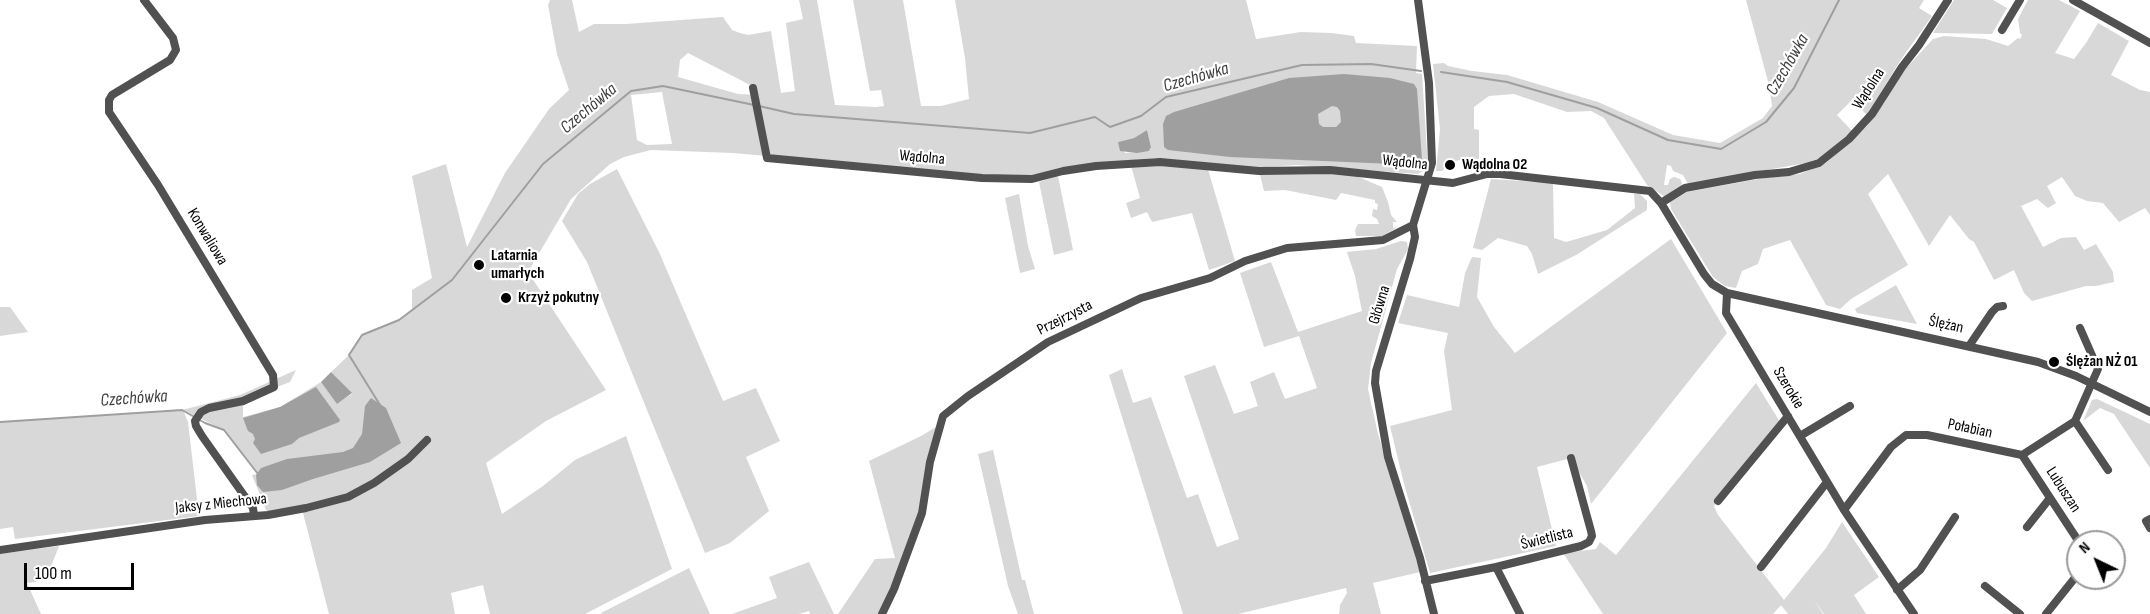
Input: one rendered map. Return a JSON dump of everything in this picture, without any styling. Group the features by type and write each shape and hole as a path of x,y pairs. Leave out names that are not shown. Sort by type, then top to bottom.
{"street":[{"name":"Konwaliowa","path":"144,0 173,38 176,50 170,60 112,95 108,106 111,117 158,185 273,375 274,387 243,401 210,408 201,412 195,421 196,426 253,508 254,515"},
{"name":"Główna","path":"1418,0 1429,83 1432,163 1413,225 1414,237 1410,259 1379,362 1375,383 1388,457 1434,614"},
{"name":"Wądolna","path":"753,88 767,158 982,178 1032,179 1096,166 1160,162 1259,171 1330,170 1454,183 1487,174 1646,190 1655,194 1661,203 1685,188 1789,172 1819,163 1849,139 1872,114 1948,0"},
{"path":"2002,30 2020,0"},
{"path":"2073,0 2150,43"},
{"path":"1661,203 1704,274 1712,284 1727,293"},
{"name":"Przejrzysta","path":"882,614 894,589 922,513 930,462 943,416 968,396 1048,342 1141,298 1210,278 1245,261 1287,248 1383,240 1413,225"},
{"name":"Ślężan","path":"1727,293 2043,363 2150,412"},
{"name":"Szerokie","path":"1727,293 1724,308 1726,313 1844,510 1914,614"},
{"path":"1969,346 1992,312 1997,307 2003,306"},
{"path":"2022,455 2075,420 2093,384 2098,366 2080,328"},
{"path":"1800,436 1850,406"},
{"path":"1718,501 1788,416"},
{"path":"2075,420 2108,470"},
{"name":"Połabian","path":"1844,510 1891,447 1906,435 1927,435 2022,455"},
{"name":"Jaksy z Miechowa","path":"0,550 205,520 268,515 348,497 387,475 427,440"},
{"name":"Lubuszan","path":"2022,455 2071,530"},
{"name":"Świetlista","path":"1425,580 1496,567 1589,542 1592,536 1591,531 1571,458"},
{"path":"1761,567 1827,482"},
{"path":"2027,527 2050,498"},
{"path":"1897,590 1920,570 1955,518"},
{"path":"2150,519 2146,521 2150,528"},
{"path":"1496,567 1520,614"},
{"path":"1985,586 2020,614"},
{"path":"2046,614 2066,589"}],"shaded area":[{"path":"550,0 572,0 579,32 594,24 723,17 732,30 740,33 748,35 771,31 781,93 795,91 786,23 803,19 799,0 817,0 835,105 876,107 884,106 881,90 870,91 853,0 903,0 921,106 941,106 969,99 955,0 1246,0 1256,39 1301,32 1332,33 1354,36 1356,43 1417,46 1416,73 1422,74 1428,168 1418,174 1297,165 1253,168 1155,158 1062,167 1028,177 998,177 733,153 651,150 624,157 610,164 571,199 528,272 606,390 546,421 486,463 502,514 543,486 575,460 626,436 672,569 585,614 490,614 483,585 451,593 455,614 329,614 302,509 268,515 252,475 258,474 224,430 183,410 188,422 199,516 15,539 13,527 0,529 0,422 182,410 240,395 296,370 290,382 264,392 243,406 243,417 280,407 321,382 337,403 352,394 331,372 349,355 362,335 399,320 412,310 412,290 432,278 412,176 446,164 467,247 505,173 549,109 569,90 557,54 548,5","holes":["688,53 754,87 757,95 738,94 678,77 680,60","662,92 672,144 647,145 637,140 631,95","1147,130 1151,147 1149,151 1125,153 1118,142 1134,138"]},
{"path":"1746,0 1924,0 1919,8 1932,16 1900,61 1867,115 1852,100 1837,115 1852,131 1820,158 1806,163 1688,184 1683,175 1673,171 1671,166 1667,165 1664,185 1668,185 1670,179 1674,177 1680,179 1682,183 1665,197 1647,185 1604,118 1591,111 1567,112 1514,94 1489,96 1474,107 1474,129 1479,130 1479,169 1463,159 1452,162 1442,171 1436,171 1440,129 1433,64 1444,63 1472,71 1507,75 1598,102 1673,135 1720,143 1763,118 1772,106 1769,85"},
{"path":"1954,0 1993,0 2007,8 1992,34 1933,33"},
{"path":"2028,0 2059,0 2080,11 2055,53 2074,59 2098,23 2129,41 2111,75 2140,90 2150,92 2150,215 2145,208 2119,222 2103,203 2087,201 2075,196 2062,177 2047,186 2056,203 2048,208 2037,199 2021,206 2043,247 2061,238 2076,237 2084,250 2096,244 2113,272 2114,282 2086,286 2032,301 2024,293 2014,270 1994,280 1974,242 1950,215 1929,246 1888,174 1868,194 1908,265 1851,299 1840,309 1826,305 1790,240 1763,249 1758,264 1742,271 1736,288 1725,286 1713,277 1671,209 1670,202 1687,192 1800,174 1826,163 1867,126 1884,103 1898,77 1933,39 1944,36 1986,39 2008,46 2018,38 2020,39 2022,35 2018,19"},
{"path":"1344,74 1390,78 1414,84 1417,89 1422,160 1416,165 1230,157 1168,150 1164,147 1163,124 1166,116 1289,78","holes":["1332,106 1337,107 1340,111 1341,122 1336,127 1323,127 1319,124 1318,114"]},
{"path":"1147,130 1151,147 1149,151 1137,153 1120,151 1118,142 1134,138"},
{"path":"1130,162 1207,166 1235,261 1209,270 1192,213 1152,222 1147,212 1131,218 1126,203 1140,198"},
{"path":"617,169 659,252 723,401 756,388 780,441 746,457 769,511 730,543 705,553 587,262 562,221 578,194 590,184"},
{"path":"1259,171 1347,172 1382,187 1391,215 1397,222 1393,222 1393,228 1398,227 1382,236 1356,236 1355,230 1358,224 1379,224 1372,216 1373,209 1377,210 1378,204 1375,200 1341,193 1336,200 1285,190 1264,191"},
{"path":"1058,176 1073,250 1054,255 1039,182"},
{"path":"1491,179 1553,183 1554,238 1566,242 1607,230 1635,208 1634,194 1640,194 1647,201 1647,210 1576,255 1538,274 1527,246 1498,238 1482,250 1473,248"},
{"path":"1019,194 1028,246 1035,269 1020,273 1005,198"},
{"path":"1671,239 1727,333 1591,504 1587,486 1571,458 1537,467 1556,546 1430,573 1390,426 1452,410 1444,351 1448,333 1398,323 1407,295 1459,307 1465,273 1472,257 1481,258 1477,297 1494,327 1515,353"},
{"path":"1401,241 1407,242 1408,249 1397,269 1371,363 1368,389 1378,434 1420,572 1373,583 1381,614 1339,614 1340,605 1347,593 1346,588 1238,614 1183,614 1109,375 1122,369 1133,403 1151,397 1187,498 1198,494 1217,547 1239,539 1184,376 1215,365 1234,414 1258,406 1250,382 1274,372 1285,399 1317,388 1299,336 1264,347 1240,273 1271,262 1298,332 1362,311 1355,276 1347,252 1376,249"},
{"path":"1896,285 1917,324 1857,313 1855,309"},
{"path":"0,307 10,307 28,332 0,336"},
{"path":"331,372 352,393 337,404 321,382"},
{"path":"1756,383 1780,422 1714,506 1718,515 1784,600 1826,548 1842,522 1879,577 1854,595 1866,614 1824,614 1814,600 1823,614 1788,614 1781,605 1773,614 1603,614 1563,553 1596,549 1600,542 1616,555"},
{"path":"316,387 340,420 339,422 299,438 292,444 261,454 253,443 255,439 253,434 248,431 243,418 280,407"},
{"path":"371,398 386,408 401,443 370,462 282,490 263,492 257,485 256,475 261,468 287,459 343,452 353,448 362,434 365,406"},
{"path":"2097,399 2150,424 2150,468 2114,414 2100,408 2083,421 2092,400"},
{"path":"936,427 918,514 879,614 838,614 875,559 895,558 869,461"},
{"path":"993,450 1022,580 1025,580 1034,614 1018,614 1008,586 978,454"},
{"path":"59,546 52,564 36,582 27,583 41,614 0,614 0,554"},
{"path":"809,562 834,614 810,614 809,611 799,614 732,614 777,598 769,577"},
{"path":"689,568 710,614 601,613"}],"waterway":[{"name":"Czechówka","path":"1441,72 1507,82 1597,108 1668,140 1721,149 1766,122 1794,88 1839,0"},
{"name":"Czechówka","path":"759,106 794,114 1030,133 1095,117 1110,127 1141,116 1166,97 1302,65 1371,64 1421,71"},
{"name":"Czechówka","path":"380,405 349,355 362,335 399,320 452,280 543,164 631,91 663,86 754,105"},
{"name":"Czechówka","path":"0,422 182,410 205,423 224,430 258,474"}],"place":[{"name":"Wądolna 02","path":"1450,165"},
{"name":"Latarnia umarłych","path":"479,265"},
{"name":"Krzyż pokutny","path":"506,298"},
{"name":"Ślężan NŻ 01","path":"2054,362"}]}
